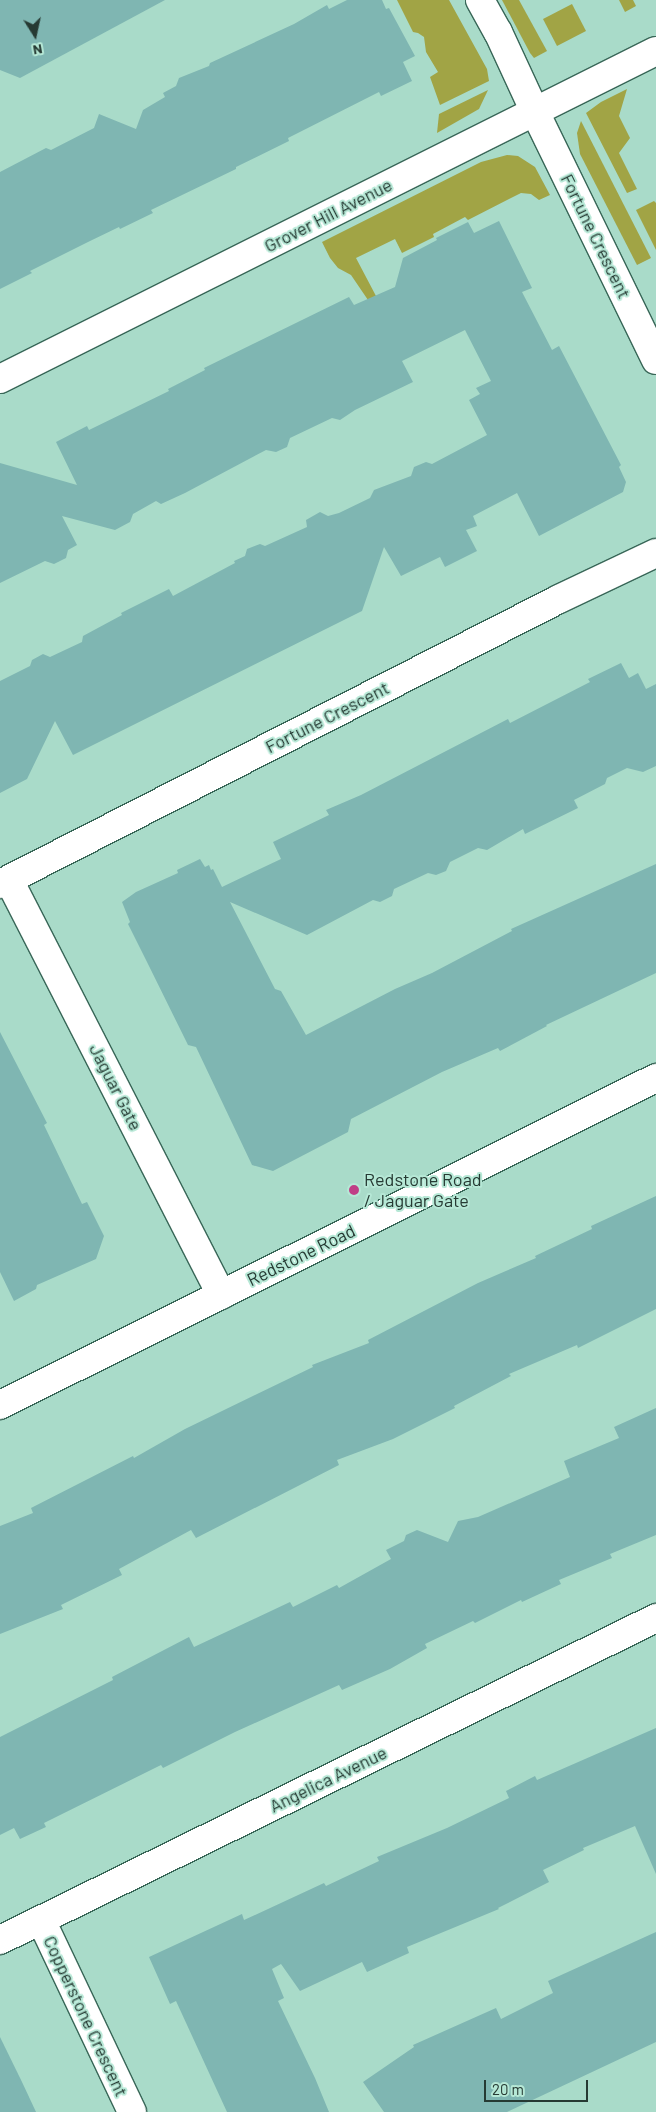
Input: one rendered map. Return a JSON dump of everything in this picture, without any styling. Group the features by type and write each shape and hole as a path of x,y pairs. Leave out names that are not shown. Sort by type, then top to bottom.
{"street":[{"name":"Fortune Crescent","path":"480,0 498,32 656,360"},
{"name":"Grover Hill Avenue","path":"0,379 656,51"},
{"name":"Fortune Crescent","path":"4,882 558,599 656,553"},
{"name":"Jaguar Gate","path":"4,882 222,1295"},
{"name":"Redstone Road","path":"0,1405 656,1078"},
{"name":"Angelica Avenue","path":"0,1940 656,1618"},
{"name":"Copperstone Crescent","path":"41,1920 132,2112"}],"shaded area":[{"path":"397,0 449,0 487,69 489,81 440,105 430,77 438,72 426,52 424,37 413,32"},
{"path":"502,0 519,0 547,51 534,58"},
{"path":"619,0 633,0 636,6 625,12"},
{"path":"572,4 586,31 557,46 543,19"},
{"path":"627,89 619,116 630,138 619,153 637,189 627,193 586,113 601,102"},
{"path":"488,90 479,109 437,133 439,114"},
{"path":"581,121 651,258 637,265 580,154 577,133"},
{"path":"507,155 518,156 535,167 550,195 539,200 531,194 521,193 468,220 465,217 433,234 434,237 402,253 395,239 356,258 376,296 368,300 351,275 338,268 330,258 322,242 481,162"},
{"path":"654,201 656,203 656,250 636,210"}],"building":[{"path":"0,0 165,0 20,78 0,70"},
{"path":"347,0 382,0 386,9 389,8 415,56 403,62 412,81 381,96 379,92 288,138 289,141 236,167 236,169 151,210 153,213 88,242 30,271 32,273 0,289 0,172 46,148 51,150 94,128 99,114 136,129 143,110 165,97 163,93 176,86 179,78 209,66 210,63 294,24 327,5 329,9"},
{"path":"499,221 532,288 522,292 552,350 559,346 621,465 619,467 626,482 623,492 539,536 517,493 473,516 477,526 466,530 477,551 445,567 440,557 401,576 384,547 362,611 73,755 55,721 27,779 0,793 0,681 30,666 32,660 43,654 50,657 82,642 83,636 122,615 121,613 169,589 173,596 235,563 234,561 245,556 247,549 260,544 265,546 307,527 306,520 320,512 328,516 339,513 370,498 374,490 411,476 414,467 426,462 432,464 487,435 469,400 480,394 476,388 491,381 465,330 402,361 413,382 355,410 340,420 332,418 290,438 287,447 276,452 266,450 185,493 161,504 156,501 133,514 130,522 115,530 62,516 77,545 68,550 66,558 54,564 45,561 0,583 0,463 77,485 56,442 87,426 89,430 169,391 168,389 205,370 204,368 349,297 354,305 395,287 403,258 437,240 436,238 468,222 474,233"},
{"path":"621,663 629,678 638,673 646,689 656,684 656,766 643,772 627,768 607,778 605,784 574,800 578,808 525,834 523,829 487,850 478,848 450,862 446,871 436,875 428,873 394,889 392,896 380,902 373,900 307,935 230,902 275,989 281,991 306,1035 395,989 432,973 512,931 511,929 656,864 656,973 546,1025 500,1051 498,1048 442,1072 351,1119 348,1132 273,1171 252,1165 196,1047 188,1045 128,924 130,922 122,902 136,892 178,873 177,870 200,859 205,867 209,865 211,870 213,869 222,887 281,859 273,842 329,815 326,810 361,795 508,719 510,723 590,682 588,679"},
{"path":"0,1032 47,1123 44,1125 82,1204 87,1202 104,1236 96,1259 37,1285 36,1289 14,1301 0,1272"},
{"path":"656,1196 656,1309 578,1348 577,1345 509,1374 511,1376 454,1406 455,1408 393,1439 337,1460 339,1465 196,1538 191,1530 119,1569 122,1575 61,1605 63,1609 0,1634 0,1526 33,1513 31,1508 133,1456 134,1458 185,1429 313,1367 312,1365 369,1343 368,1340 478,1283 536,1258 535,1256 592,1229 591,1226"},
{"path":"656,1408 656,1535 610,1554 612,1558 559,1580 561,1584 522,1602 521,1600 475,1623 473,1621 425,1644 427,1648 390,1669 342,1690 339,1685 235,1732 163,1768 161,1765 44,1823 46,1827 20,1839 14,1828 0,1835 0,1737 113,1680 112,1677 189,1637 194,1647 290,1602 293,1607 337,1585 339,1588 391,1559 386,1550 404,1541 406,1535 417,1530 448,1542 458,1521 478,1517 570,1477 564,1461 619,1438 614,1427"},
{"path":"656,1728 656,1874 635,1826 583,1848 584,1850 543,1870 549,1882 499,1909 407,1947 409,1953 367,1972 362,1962 300,1991 281,1964 272,1969 284,1998 278,2001 329,2112 227,2112 176,2001 170,2004 149,1957 242,1914 244,1920 324,1883 326,1886 379,1861 377,1857 447,1828 509,1798 506,1791 535,1776 537,1780"},
{"path":"656,1932 656,2042 507,2112 384,2112 363,2082 414,2047 413,2045 496,2008 501,2019 553,1993 548,1981"},
{"path":"0,2037 22,2082 36,2112 0,2112"}],"place":[{"name":"Redstone Road / Jaguar Gate","path":"354,1190"}]}
